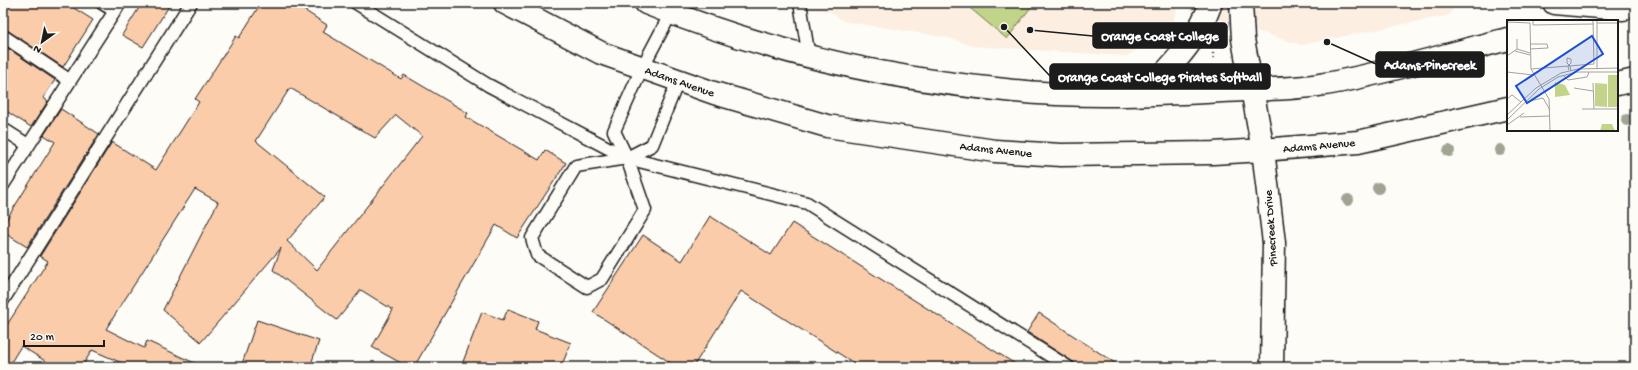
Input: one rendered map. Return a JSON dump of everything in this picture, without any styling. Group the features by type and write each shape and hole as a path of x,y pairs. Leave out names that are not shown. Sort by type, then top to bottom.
{"main road":[{"name":"Adams Avenue","path":"505,3 601,53 714,93 827,126 995,151 1061,155 1214,153 1263,150 1358,142 1507,108"},
{"path":"646,3 670,13 768,46 809,57 909,77 1006,90 1101,95 1198,93 1316,86 1346,80 1507,39"},
{"path":"1145,94 1183,53 1200,27 1211,3"},
{"name":"Pinecreek Drive","path":"1241,3 1243,39 1263,150 1274,243 1275,366"},
{"path":"1554,3 1629,7"},
{"path":"1580,20 1629,7"},
{"path":"1618,84 1635,80"}],"lane":[{"path":"3,185 117,7 102,3"},
{"path":"3,300 191,3"},
{"path":"356,3 488,85 627,158 807,203 1068,367"},
{"path":"800,3 809,57"},
{"path":"670,13 642,68 614,131 627,158 646,210 602,278 587,287 537,255 532,238 576,166 627,158 652,145 678,81"},
{"path":"3,36 69,80"},
{"path":"3,129 28,145"}],"shaded area":[{"path":"754,3 1458,3 1449,15 1301,45 1178,6 1173,21 1152,41 1126,56 972,46 950,38 843,21 830,11 777,6 767,8"}],"green space":[{"path":"964,3 1034,3 1007,39"}],"building":[{"path":"3,3 66,3 93,20 63,67 7,30 3,29"},
{"path":"142,3 171,3 143,47 122,35"},
{"path":"261,3 293,3 327,25 323,32 401,79 404,75 468,113 466,117 539,160 545,150 566,163 517,238 496,225 414,367 408,367 372,347 393,310 361,290 337,320 273,270 281,248 201,342 163,310 218,202 195,189 106,329 144,348 147,341 203,367 131,367 92,350 82,367 55,367 21,346 8,367 3,367 3,331 48,261 40,256 112,142 156,170 199,102 195,99 236,36 239,38","holes":["290,88 375,138 396,115 422,136 317,270 287,241 325,197 256,141"]},
{"path":"3,45 55,80 43,98 48,101 31,127 3,109"},
{"path":"61,109 99,134 27,247 3,232 3,225 55,142 44,135"},
{"path":"710,216 771,255 792,223 1020,367 860,367 741,291 693,367 677,367 593,312 643,235 682,261"},
{"path":"508,309 538,321 535,329 571,343 561,367 461,367 482,312 503,320"},
{"path":"1039,313 1121,367 1081,367 1027,332"},
{"path":"257,320 319,341 310,367 241,367"}],"place":[{"name":"Orange Coast College Pirates Softball","path":"1004,27"},
{"name":"Orange Coast College","path":"1030,30"},
{"name":"Adams-Pinecreek","path":"1327,42"}]}
